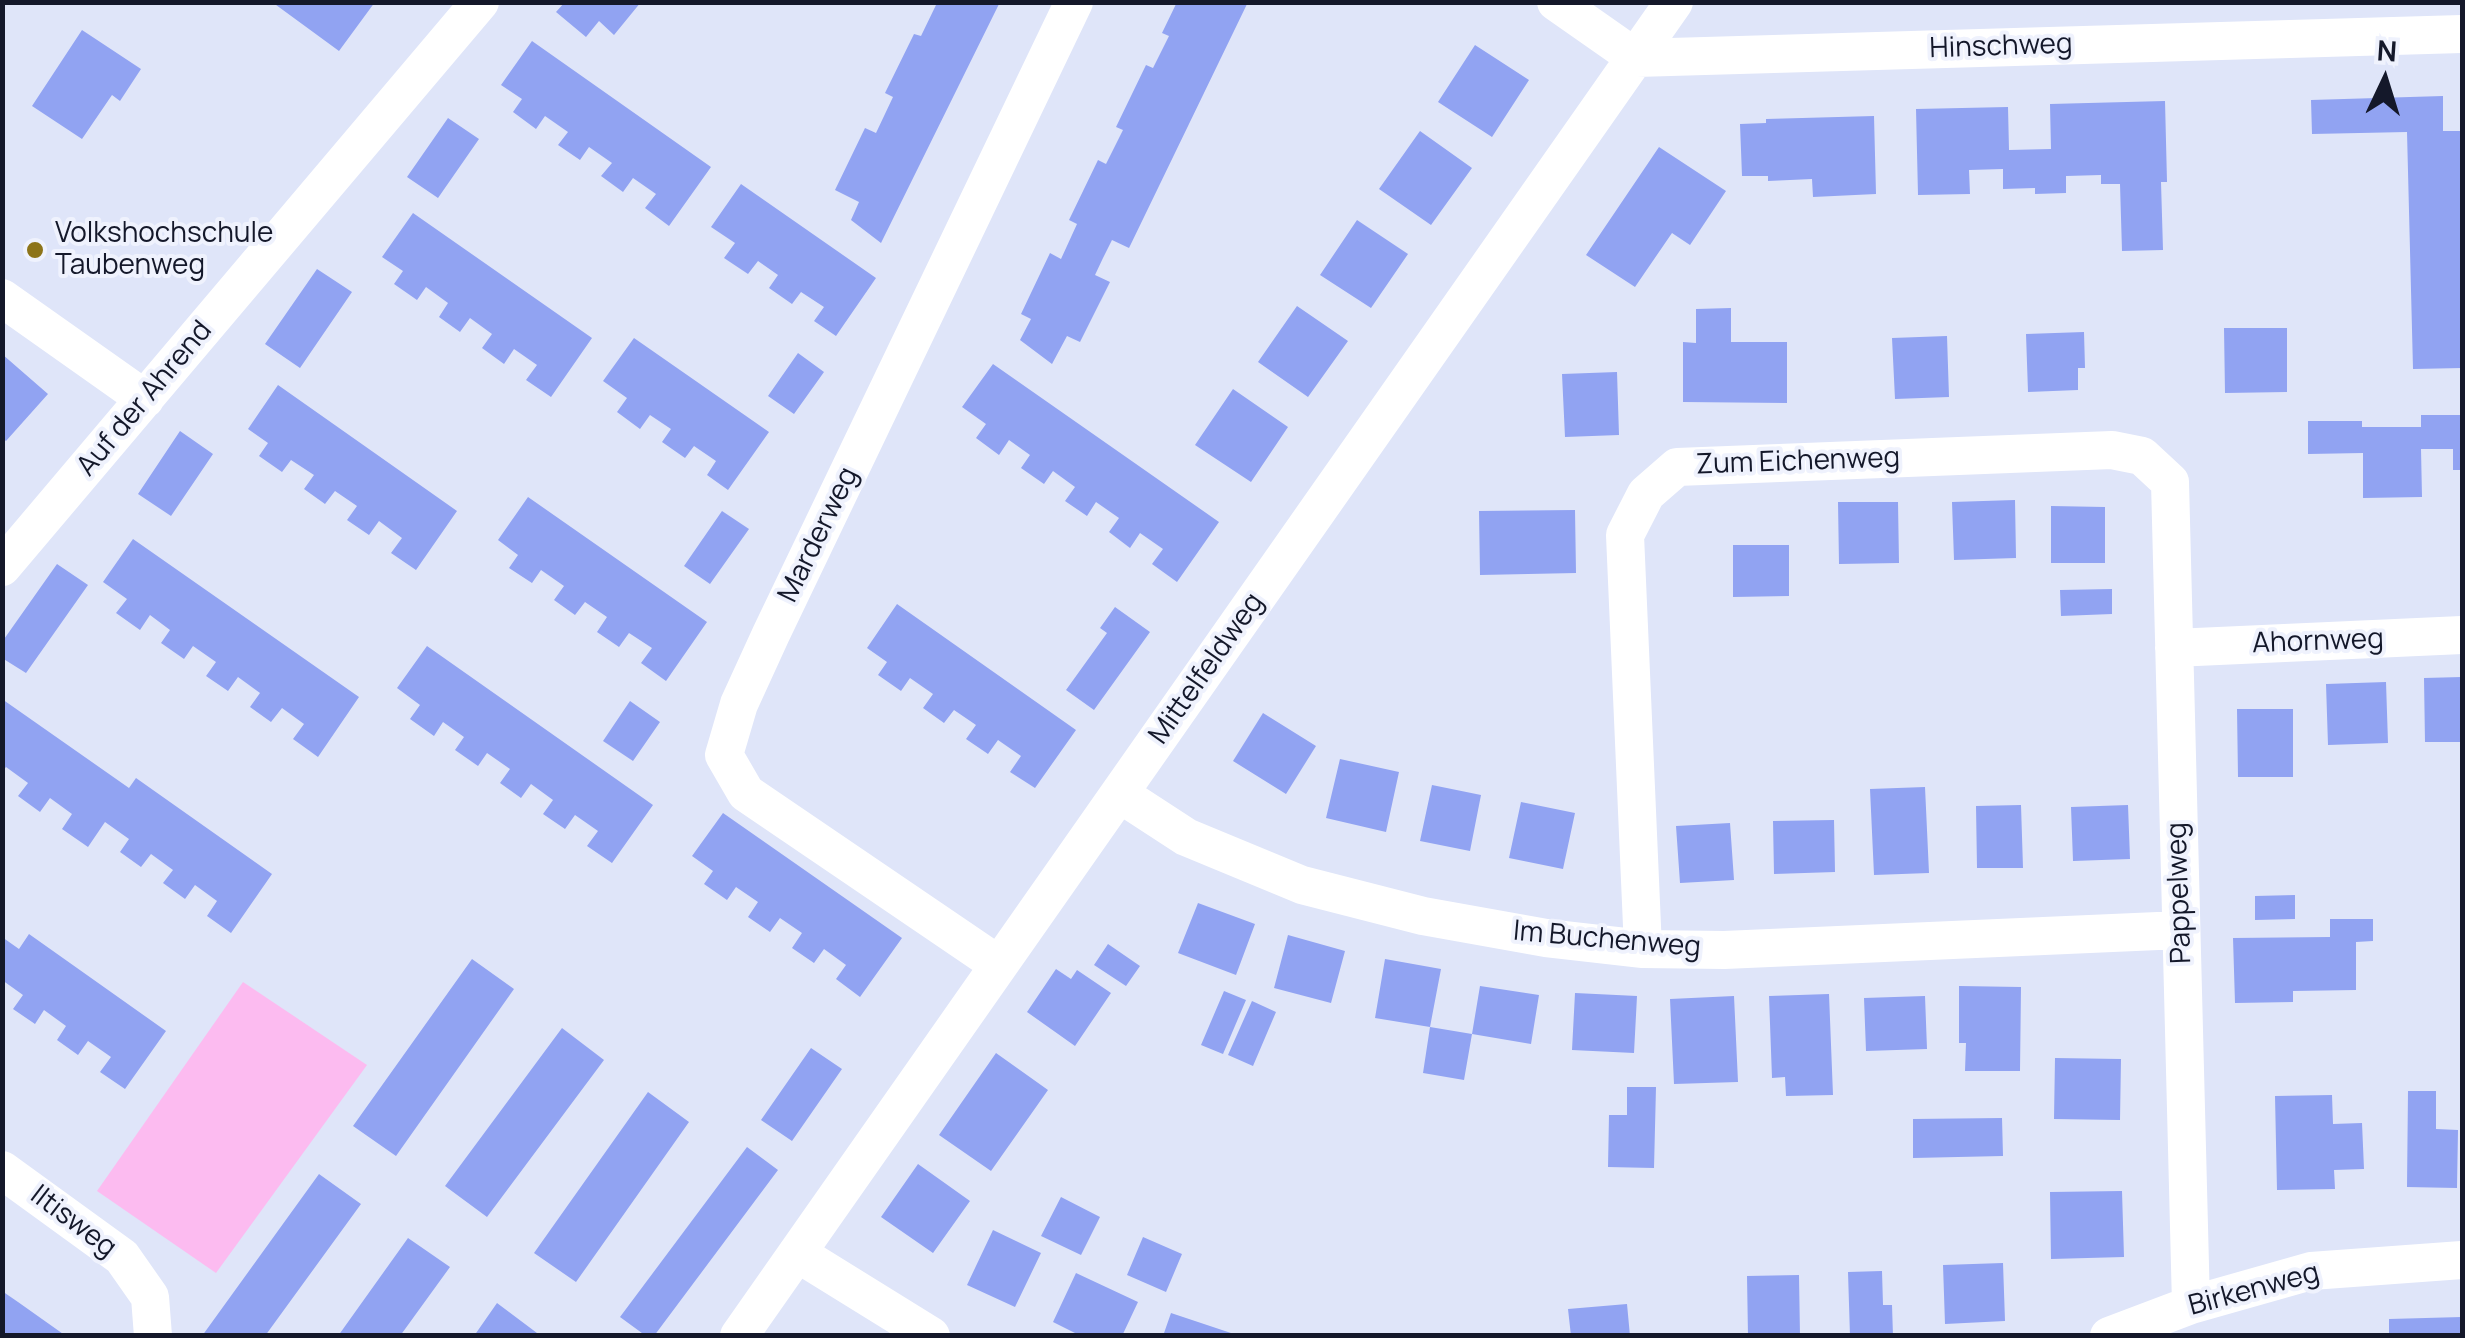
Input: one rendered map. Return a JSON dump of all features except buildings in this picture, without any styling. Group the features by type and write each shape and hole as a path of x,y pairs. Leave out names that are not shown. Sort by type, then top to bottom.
{"street":[{"name":"Auf der Ahrend","path":"2,568 480,2"},
{"name":"Marderweg","path":"999,965 746,793 724,755 739,704 770,634 1074,2"},
{"path":"1556,2 1636,58"},
{"name":"Mittelfeldweg","path":"739,1336 1674,2"},
{"name":"Hinschweg","path":"1636,58 2462,34"},
{"path":"2,298 145,399"},
{"name":"Zum Eichenweg","path":"1643,949 1626,534 1646,494 1677,467 2112,450 2142,456 2170,482"},
{"name":"Pappelweg","path":"2170,482 2191,1304"},
{"name":"Ahornweg","path":"2174,648 2462,635"},
{"name":"Im Buchenweg","path":"1120,794 1186,837 1302,885 1423,916 1546,938 1643,949 1724,950 2181,930"},
{"name":"Iltisweg","path":"2,1170 122,1256 150,1297 153,1336"},
{"path":"797,1253 931,1336"},
{"name":"Birkenweg","path":"2109,1336 2191,1304 2311,1271 2462,1260"}],"shaded area":[{"path":"243,982 367,1065 216,1273 97,1191"}],"place":[{"name":"Volkshochschule Taubenweg","path":"35,250"}]}
